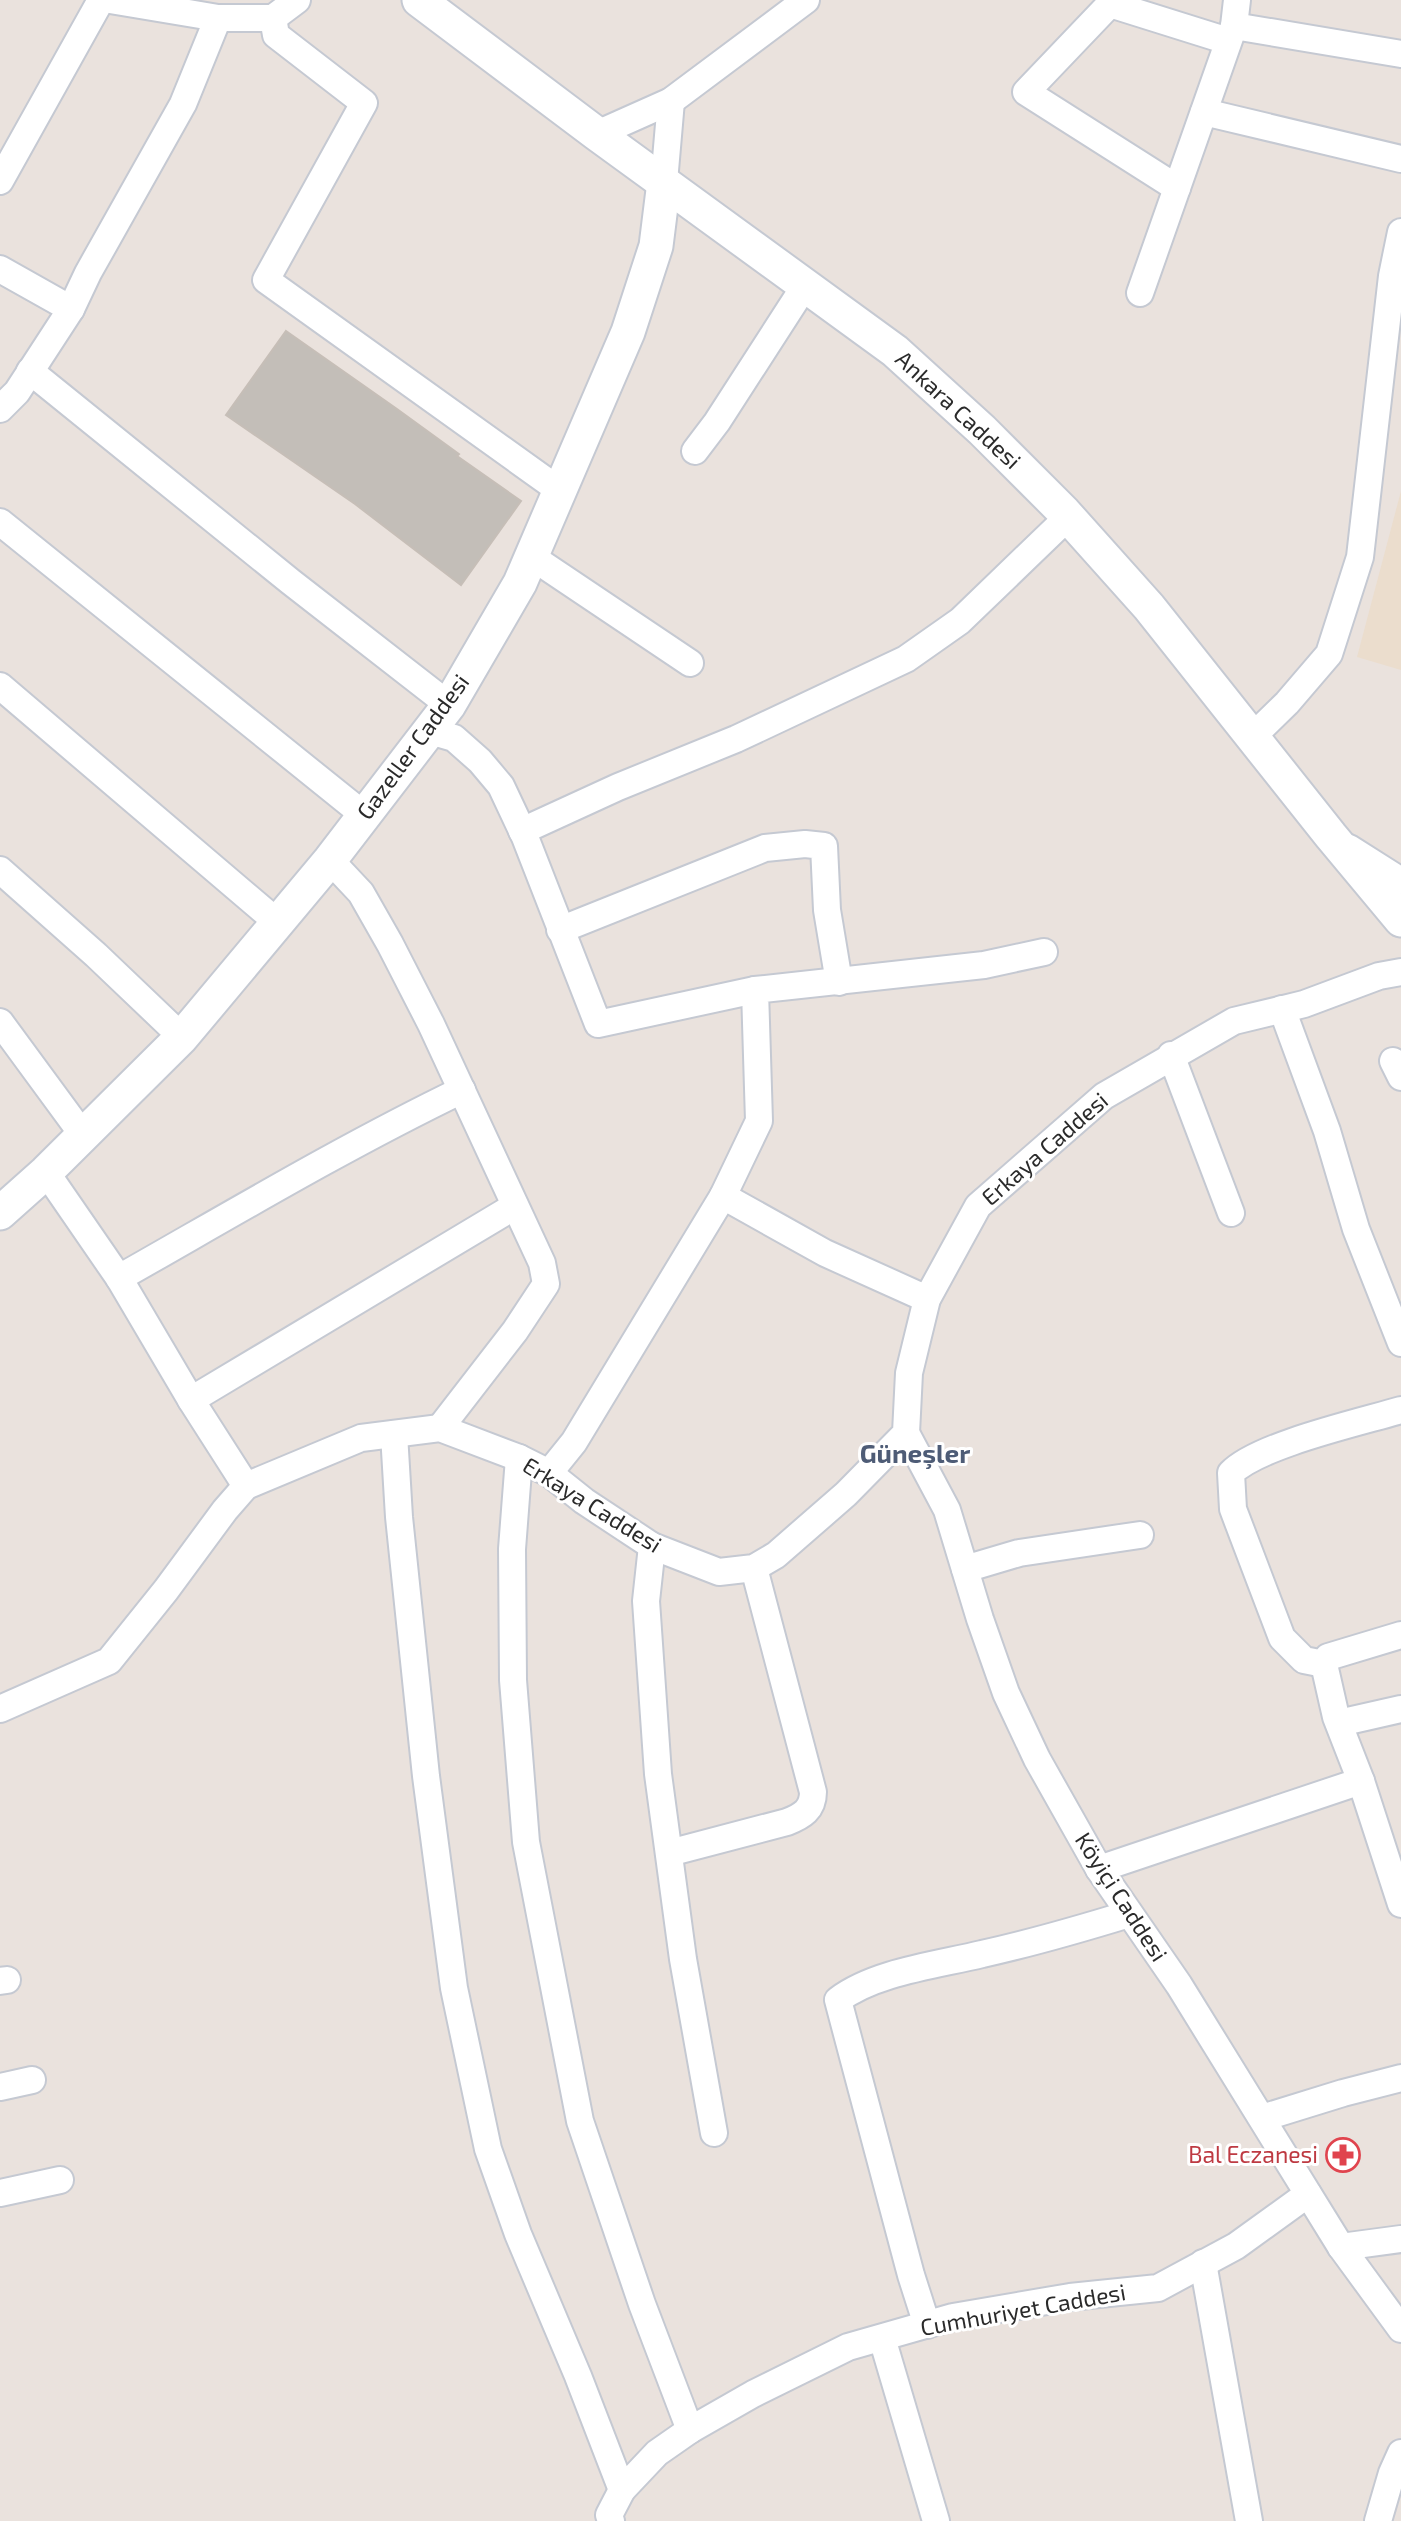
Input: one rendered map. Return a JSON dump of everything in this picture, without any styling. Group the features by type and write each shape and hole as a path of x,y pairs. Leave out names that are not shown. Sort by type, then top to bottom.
{"street":[{"path":"0,180 101,0"},
{"path":"110,0 218,18 272,18 297,0"},
{"name":"Ankara Caddesi","path":"419,0 597,134 895,351 982,430 1068,517 1149,607 1401,920"},
{"path":"597,134 671,101 807,0"},
{"path":"1140,293 1231,34 1237,0"},
{"path":"1177,188 1026,92 1109,2 1231,34 1401,54"},
{"path":"0,409 17,391 71,309 88,273 183,104 218,18"},
{"path":"272,18 276,35 364,103 266,280 559,490"},
{"path":"664,183 671,101"},
{"path":"1203,112 1401,159"},
{"name":"Gazeller Caddesi","path":"0,1213 46,1172 182,1037 330,860 440,718 520,583 628,332 656,246 664,183"},
{"path":"1252,737 1287,703 1329,654 1360,557 1392,276 1401,232"},
{"path":"0,269 71,309"},
{"path":"695,451 806,284"},
{"path":"30,372 291,582 440,718 454,738 480,761 500,786 522,831 598,1024 755,990 984,965 1044,952"},
{"path":"522,831 618,787 736,739 906,659 960,621 1068,517"},
{"path":"0,522 364,815"},
{"path":"531,557 690,663"},
{"path":"0,686 277,922"},
{"path":"1331,836 1401,881"},
{"path":"559,930 765,848 805,844 824,846 827,911 839,982"},
{"path":"330,860 360,893 384,933 431,1024 542,1263 546,1284 515,1331 440,1428"},
{"path":"0,870 96,955 182,1037"},
{"path":"1390,974 1401,951"},
{"name":"Erkaya Caddesi","path":"0,1709 109,1661 246,1486 361,1438 440,1428 519,1458 549,1473 584,1501 652,1546 719,1572 754,1568 776,1555 846,1494 906,1433 909,1373 927,1299 978,1206 1104,1096 1171,1055 1234,1021 1346,990 1390,974"},
{"path":"549,1473 574,1442 723,1196 759,1121 755,990"},
{"path":"1282,1009 1327,1131 1356,1229 1401,1343"},
{"path":"0,1022 83,1135"},
{"path":"1171,1055 1231,1213"},
{"path":"118,1278 285,1183 462,1090"},
{"path":"46,1172 118,1278 246,1486"},
{"path":"723,1196 825,1253 927,1299"},
{"path":"191,1400 515,1206"},
{"path":"1324,1664 1304,1660 1282,1638 1233,1509 1231,1473 1240,1464 1298,1440 1401,1410"},
{"name":"Köyiçi Caddesi","path":"906,1433 947,1510 1006,1693 1037,1759 1099,1869 1180,1985 1341,2248 1401,2329"},
{"path":"394,1434 399,1517 429,1803 454,1988 488,2149 518,2234 578,2376 622,2490"},
{"path":"519,1458 512,1549 513,1680 526,1842 580,2120 642,2304 690,2430"},
{"path":"965,1569 1019,1553 1140,1535"},
{"path":"652,1546 646,1601 658,1774 683,1959 714,2133"},
{"path":"669,1853 787,1822 802,1816 808,1810 813,1797 754,1568"},
{"path":"1401,1635 1328,1657 1324,1664 1339,1723 1401,1904"},
{"path":"1339,1723 1401,1709"},
{"path":"1099,1869 1361,1781"},
{"path":"926,2325 838,2000 851,1990 897,1975 1055,1937 1129,1914"},
{"path":"1262,2118 1401,2078"},
{"path":"0,2087 32,2080"},
{"path":"0,2193 61,2180"},
{"name":"Cumhuriyet Caddesi","path":"611,2521 609,2515 622,2490 657,2453 690,2430 753,2395 848,2347 953,2317 1070,2297 1158,2288 1236,2246 1308,2194"},
{"path":"1341,2248 1401,2239"},
{"path":"1203,2263 1249,2521"},
{"path":"882,2338 936,2521"},
{"path":"1378,2521 1392,2473 1401,2454"}],"shaded area":[{"path":"1401,491 1401,670 1357,657"}],"building":[{"path":"286,331 521,501 461,585 355,504 226,415"}],"place":[{"name":"Bal Eczanesi","path":"1343,2155"}],"district":[{"name":"Güneşler","path":"915,1454"}]}
